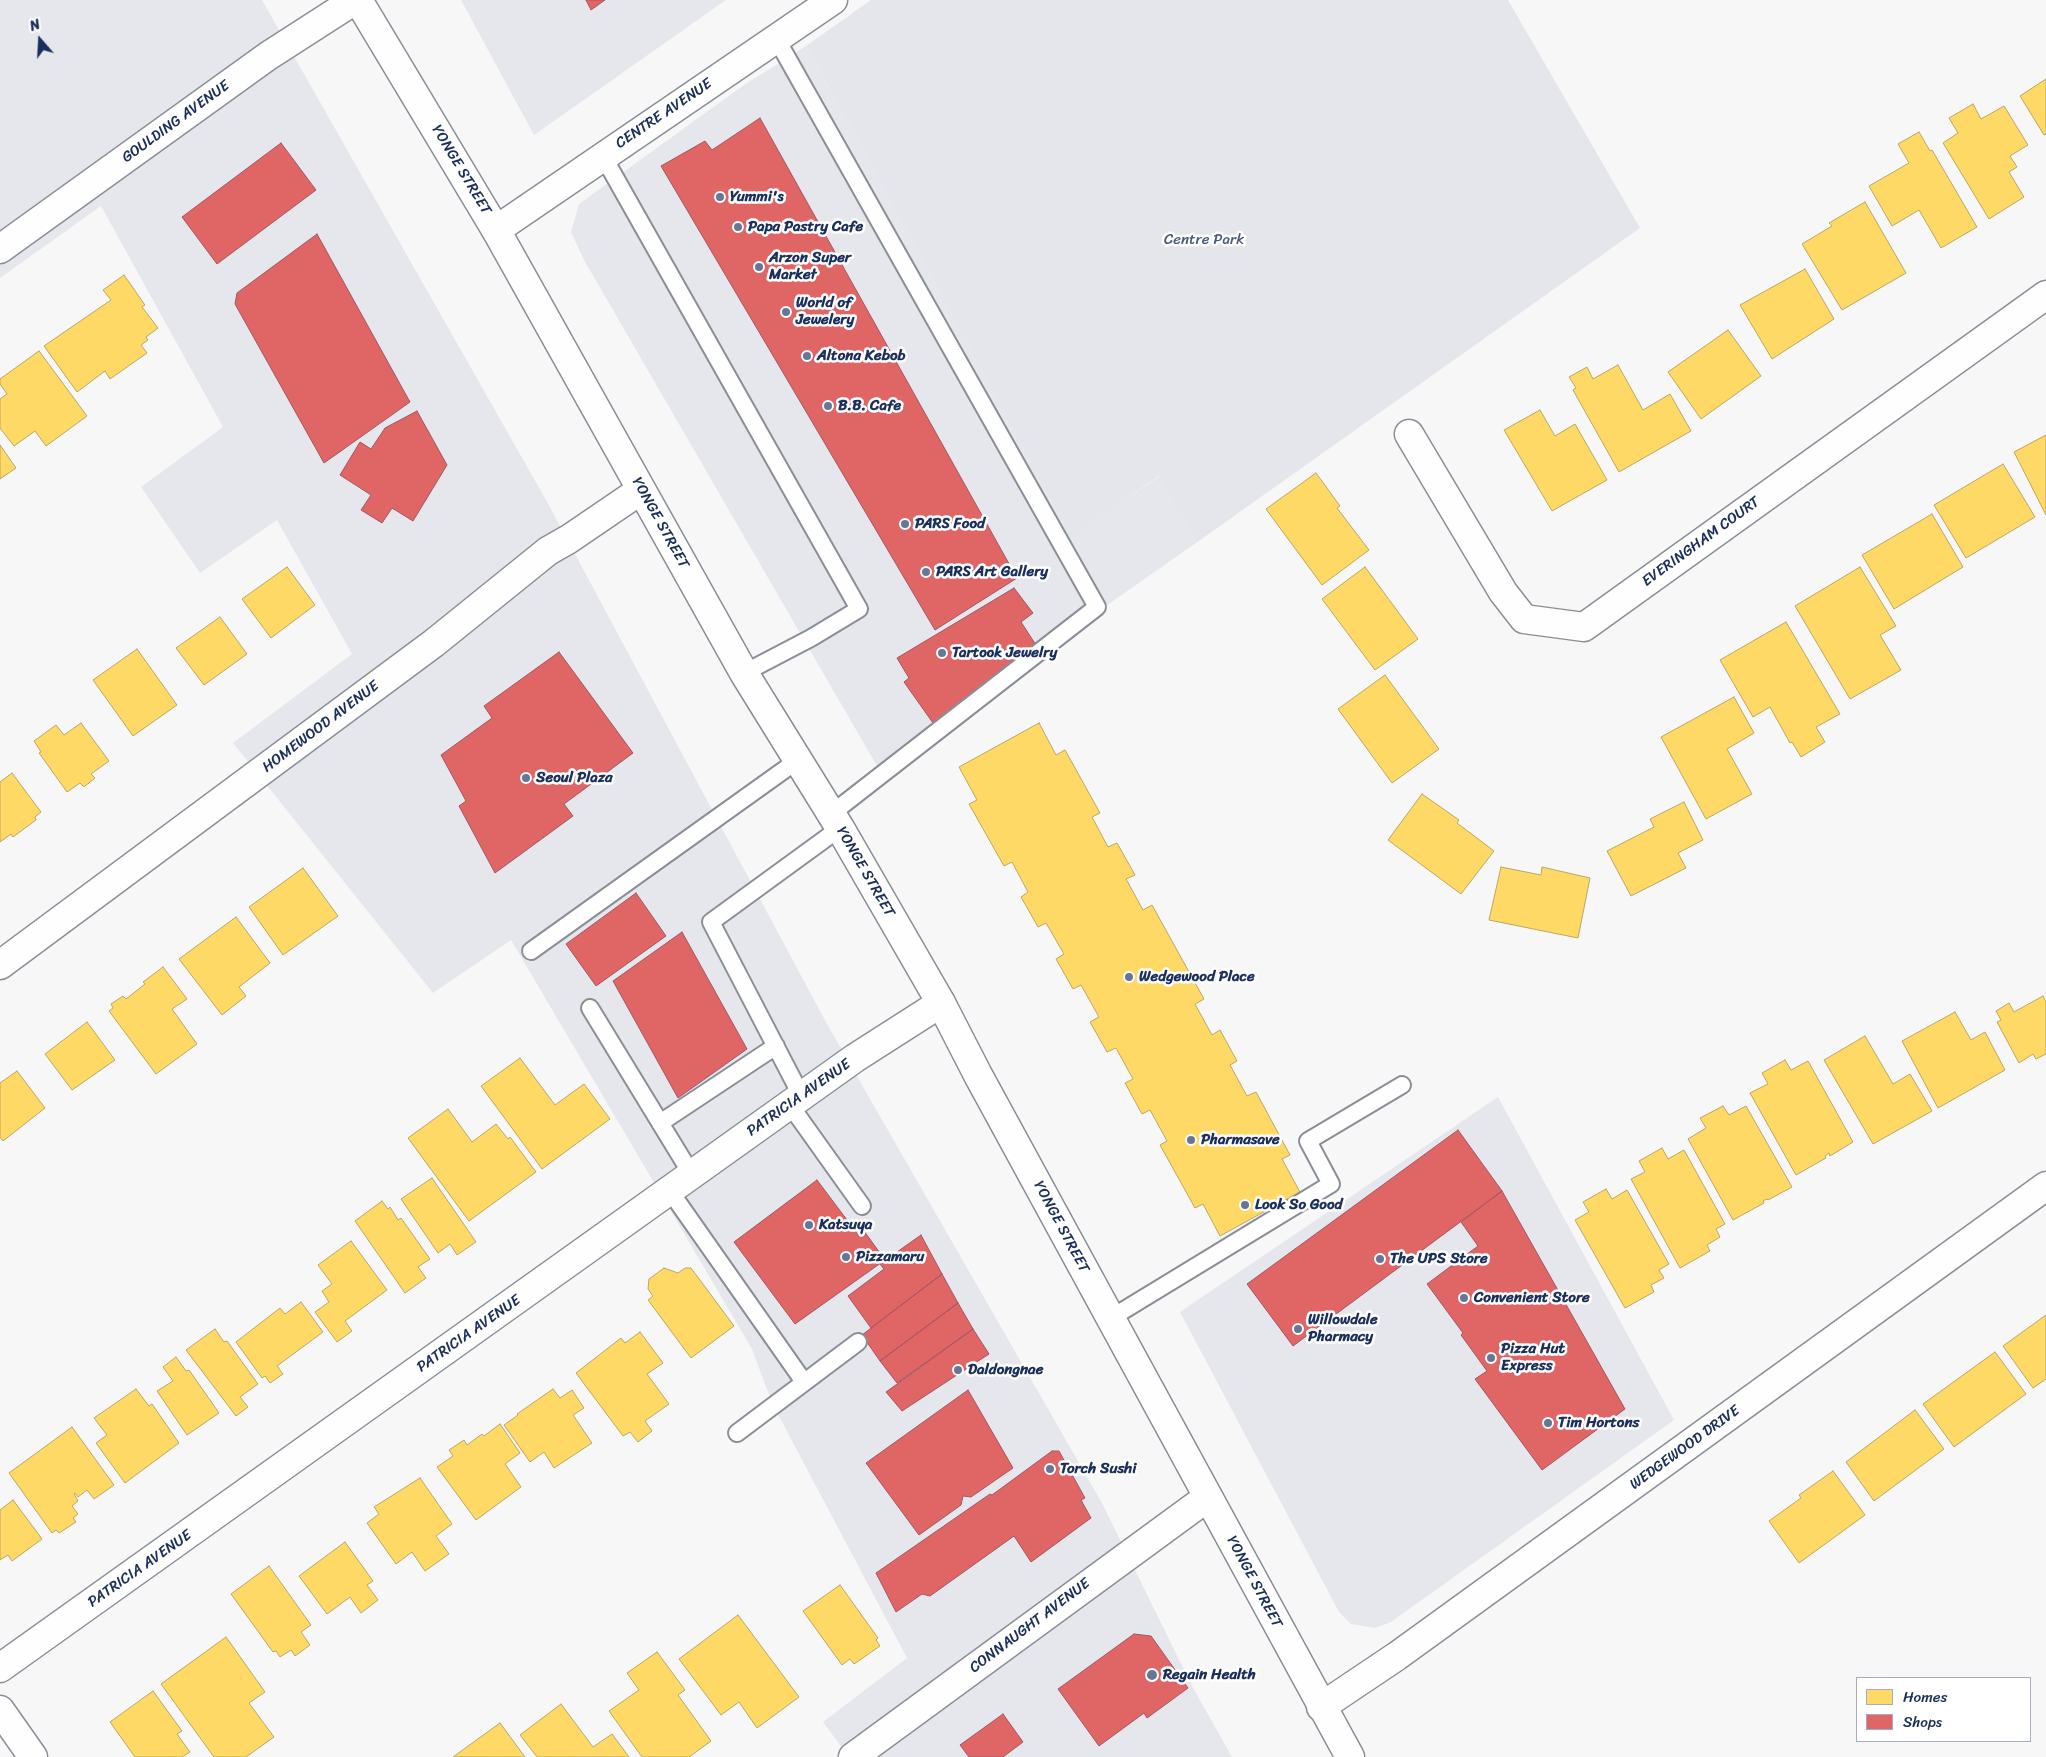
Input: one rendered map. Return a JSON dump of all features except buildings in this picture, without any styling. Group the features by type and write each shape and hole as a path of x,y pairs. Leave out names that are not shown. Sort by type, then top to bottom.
{"street":[{"name":"YONGE STREET","path":"356,0 496,230 744,673 835,821 942,1003 978,1075 1350,1757"},
{"name":"GOULDING AVENUE","path":"0,249 268,56 356,0"},
{"name":"CENTRE AVENUE","path":"496,230 776,38 818,4"},
{"name":"EVERINGHAM COURT","path":"1410,434 1503,592 1524,619 1584,627 2046,294"},
{"name":"HOMEWOOD AVENUE","path":"0,965 434,643 548,551 641,490"},
{"name":"PATRICIA AVENUE","path":"0,1668 855,1058 942,1003"},
{"name":"WEDGEWOOD DRIVE","path":"1321,1706 1397,1656 2046,1186"},
{"name":"CONNAUGHT AVENUE","path":"854,1757 1208,1496"},
{"path":"0,1710 33,1757"}],"lane":[{"path":"776,38 1097,607 711,922 776,1046 796,1101 862,1206"},
{"path":"603,156 860,609 811,638 744,673"},
{"path":"531,951 798,760"},
{"path":"590,1008 692,1175"},
{"path":"660,1123 776,1046"},
{"path":"1111,1318 1331,1184 1308,1141 1402,1085"},
{"path":"670,1191 804,1382"},
{"path":"737,1433 858,1342"}],"shaded area":[{"path":"0,0 262,0 546,500 827,1024 1102,1503 1192,1686 1232,1757 849,1757 823,1722 907,1658 772,1403 752,1349 511,940 433,993 233,743 352,654 277,520 200,573 141,487 223,427 101,206 0,278"},
{"path":"461,0 726,0 534,135"},
{"path":"806,46 1071,535 1160,476 1196,543 877,766 584,260 571,232 579,204 744,85"},
{"path":"1498,1097 1674,1420 1391,1622 1375,1628 1351,1624 1339,1612 1180,1312"}],"green space":[{"name":"Centre Park","path":"871,0 1508,0 1640,228 1196,543 1159,476 1071,536 806,46"}],"place":[{"name":"Yummi's","path":"720,197"},
{"name":"Papa Pastry Cafe","path":"738,227"},
{"name":"Arzon Super Market","path":"759,267"},
{"name":"World of Jewelery","path":"786,312"},
{"name":"Altona Kebob","path":"807,356"},
{"name":"B.B. Cafe","path":"828,406"},
{"name":"PARS Food","path":"905,524"},
{"name":"PARS Art Gallery","path":"926,572"},
{"name":"Tartook Jewelry","path":"942,653"},
{"name":"Seoul Plaza","path":"526,778"},
{"name":"Wedgewood Place","path":"1129,977"},
{"name":"Pharmasave","path":"1191,1140"},
{"name":"Look So Good","path":"1245,1205"},
{"name":"Katsuya","path":"809,1225"},
{"name":"Pizzamaru","path":"846,1257"},
{"name":"The UPS Store","path":"1380,1259"},
{"name":"Convenient Store","path":"1464,1298"},
{"name":"Willowdale Pharmacy","path":"1298,1329"},
{"name":"Pizza Hut Express","path":"1491,1358"},
{"name":"Daldongnae","path":"958,1370"},
{"name":"Tim Hortons","path":"1548,1423"},
{"name":"Torch Sushi","path":"1050,1469"},
{"name":"Regain Health","path":"1152,1675"}]}
